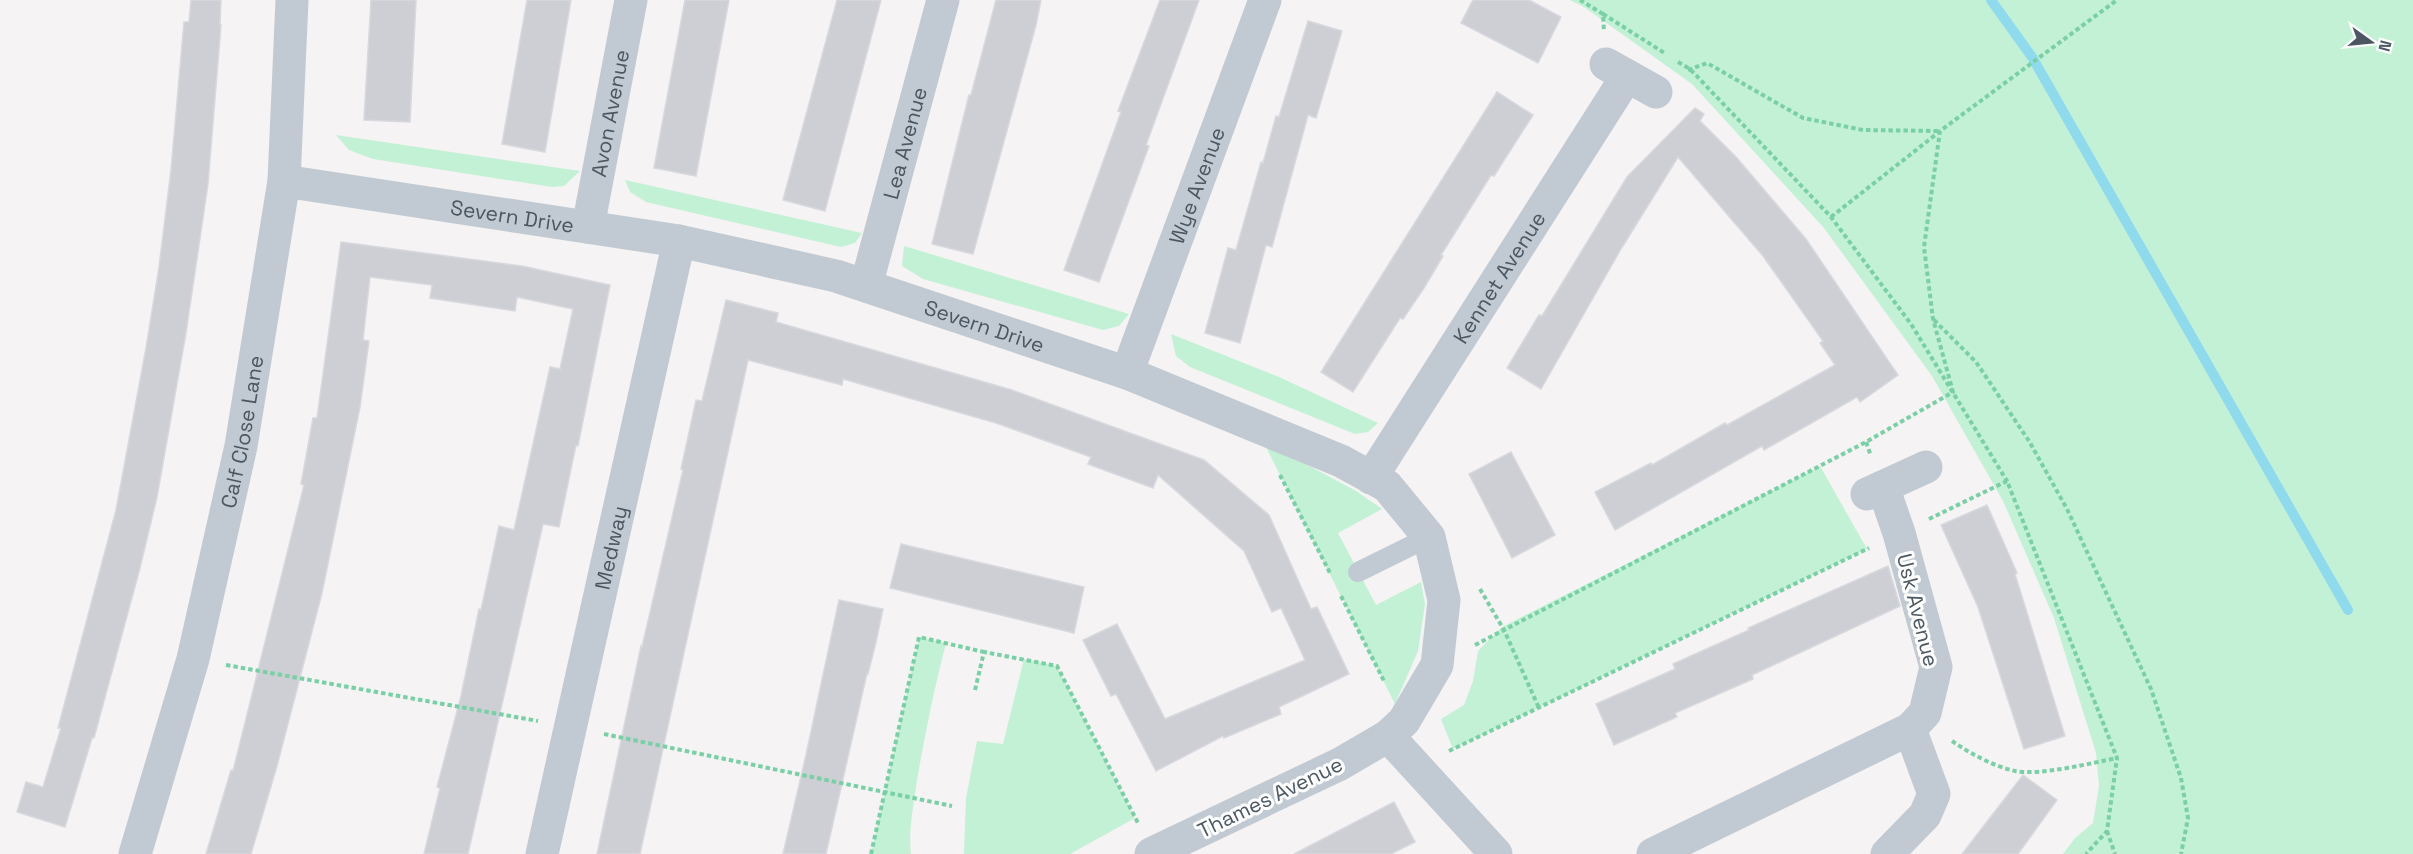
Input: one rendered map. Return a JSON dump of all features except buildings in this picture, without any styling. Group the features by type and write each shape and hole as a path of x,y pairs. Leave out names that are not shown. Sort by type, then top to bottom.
{"street":[{"name":"Calf Close Lane","path":"135,854 193,659 241,446 284,181 292,0"},
{"name":"Avon Avenue","path":"588,227 631,0"},
{"name":"Lea Avenue","path":"866,286 943,0"},
{"name":"Wye Avenue","path":"1127,373 1265,0"},
{"name":"Kennet Avenue","path":"1371,478 1617,70 1656,92"},
{"name":"Severn Drive","path":"284,181 679,241 836,276 1127,373 1341,461 1387,486 1429,537 1444,600 1437,665 1404,721 1388,736"},
{"name":"Medway","path":"542,854 679,241"},
{"name":"Usk Avenue","path":"1653,854 1701,843 1910,729 1925,713 1936,667 1899,533 1875,490 1926,467"},
{"path":"1887,854 1925,815 1934,794 1910,729"},
{"name":"Thames Avenue","path":"1152,854 1340,764 1388,736"},
{"path":"1388,736 1496,854"}],"lane":[{"path":"1358,572 1429,537"}],"path":[{"path":"1831,217 1940,131 2117,0"},
{"path":"1603,14 1689,69 1831,217 1911,324 1953,392 2007,481 2117,758 2107,831 2115,854"},
{"path":"1656,92 1689,69 1707,63 1803,118 1863,130 1940,131"},
{"path":"1940,131 1924,247 1934,319 1953,392"},
{"path":"1934,319 1976,362 2029,441 2067,509 2146,678 2181,778 2188,818 2181,854"},
{"path":"1437,665 1866,442 1953,392"},
{"path":"1416,767 2007,481"},
{"path":"1476,583 1504,630 1539,708"},
{"path":"871,854 919,637 1057,666 1152,854"},
{"path":"975,690 984,652"},
{"path":"1929,695 1953,741 1978,758 2016,772 2059,769 2117,758"},
{"path":"2086,854 2107,831"}],"green space":[{"path":"1570,0 2413,0 2413,854 2063,854 2075,838 2093,823 2099,786 2096,753 2054,618 2003,501 1932,376 1824,228 1692,84 1584,7"},
{"path":"336,135 580,171 564,186 552,187 373,159 349,150"},
{"path":"625,180 862,233 855,243 841,247 646,202 630,192"},
{"path":"904,246 1129,314 1119,326 1103,330 923,279 902,266"},
{"path":"1171,334 1279,377 1378,423 1368,432 1355,434 1190,367 1176,356"},
{"path":"1263,441 1356,491 1382,509 1338,533 1376,605 1421,582 1425,604 1418,651 1395,704"},
{"path":"1820,466 1867,549 1453,749 1441,719 1464,705 1473,681 1478,651 1502,627"},
{"path":"919,637 946,643 917,780 911,826 911,854 871,854"},
{"path":"1024,659 1057,666 1135,818 1070,854 964,854 966,798 977,741 1003,744"}],"waterway":[{"path":"1991,0 2032,57 2348,610"}]}
